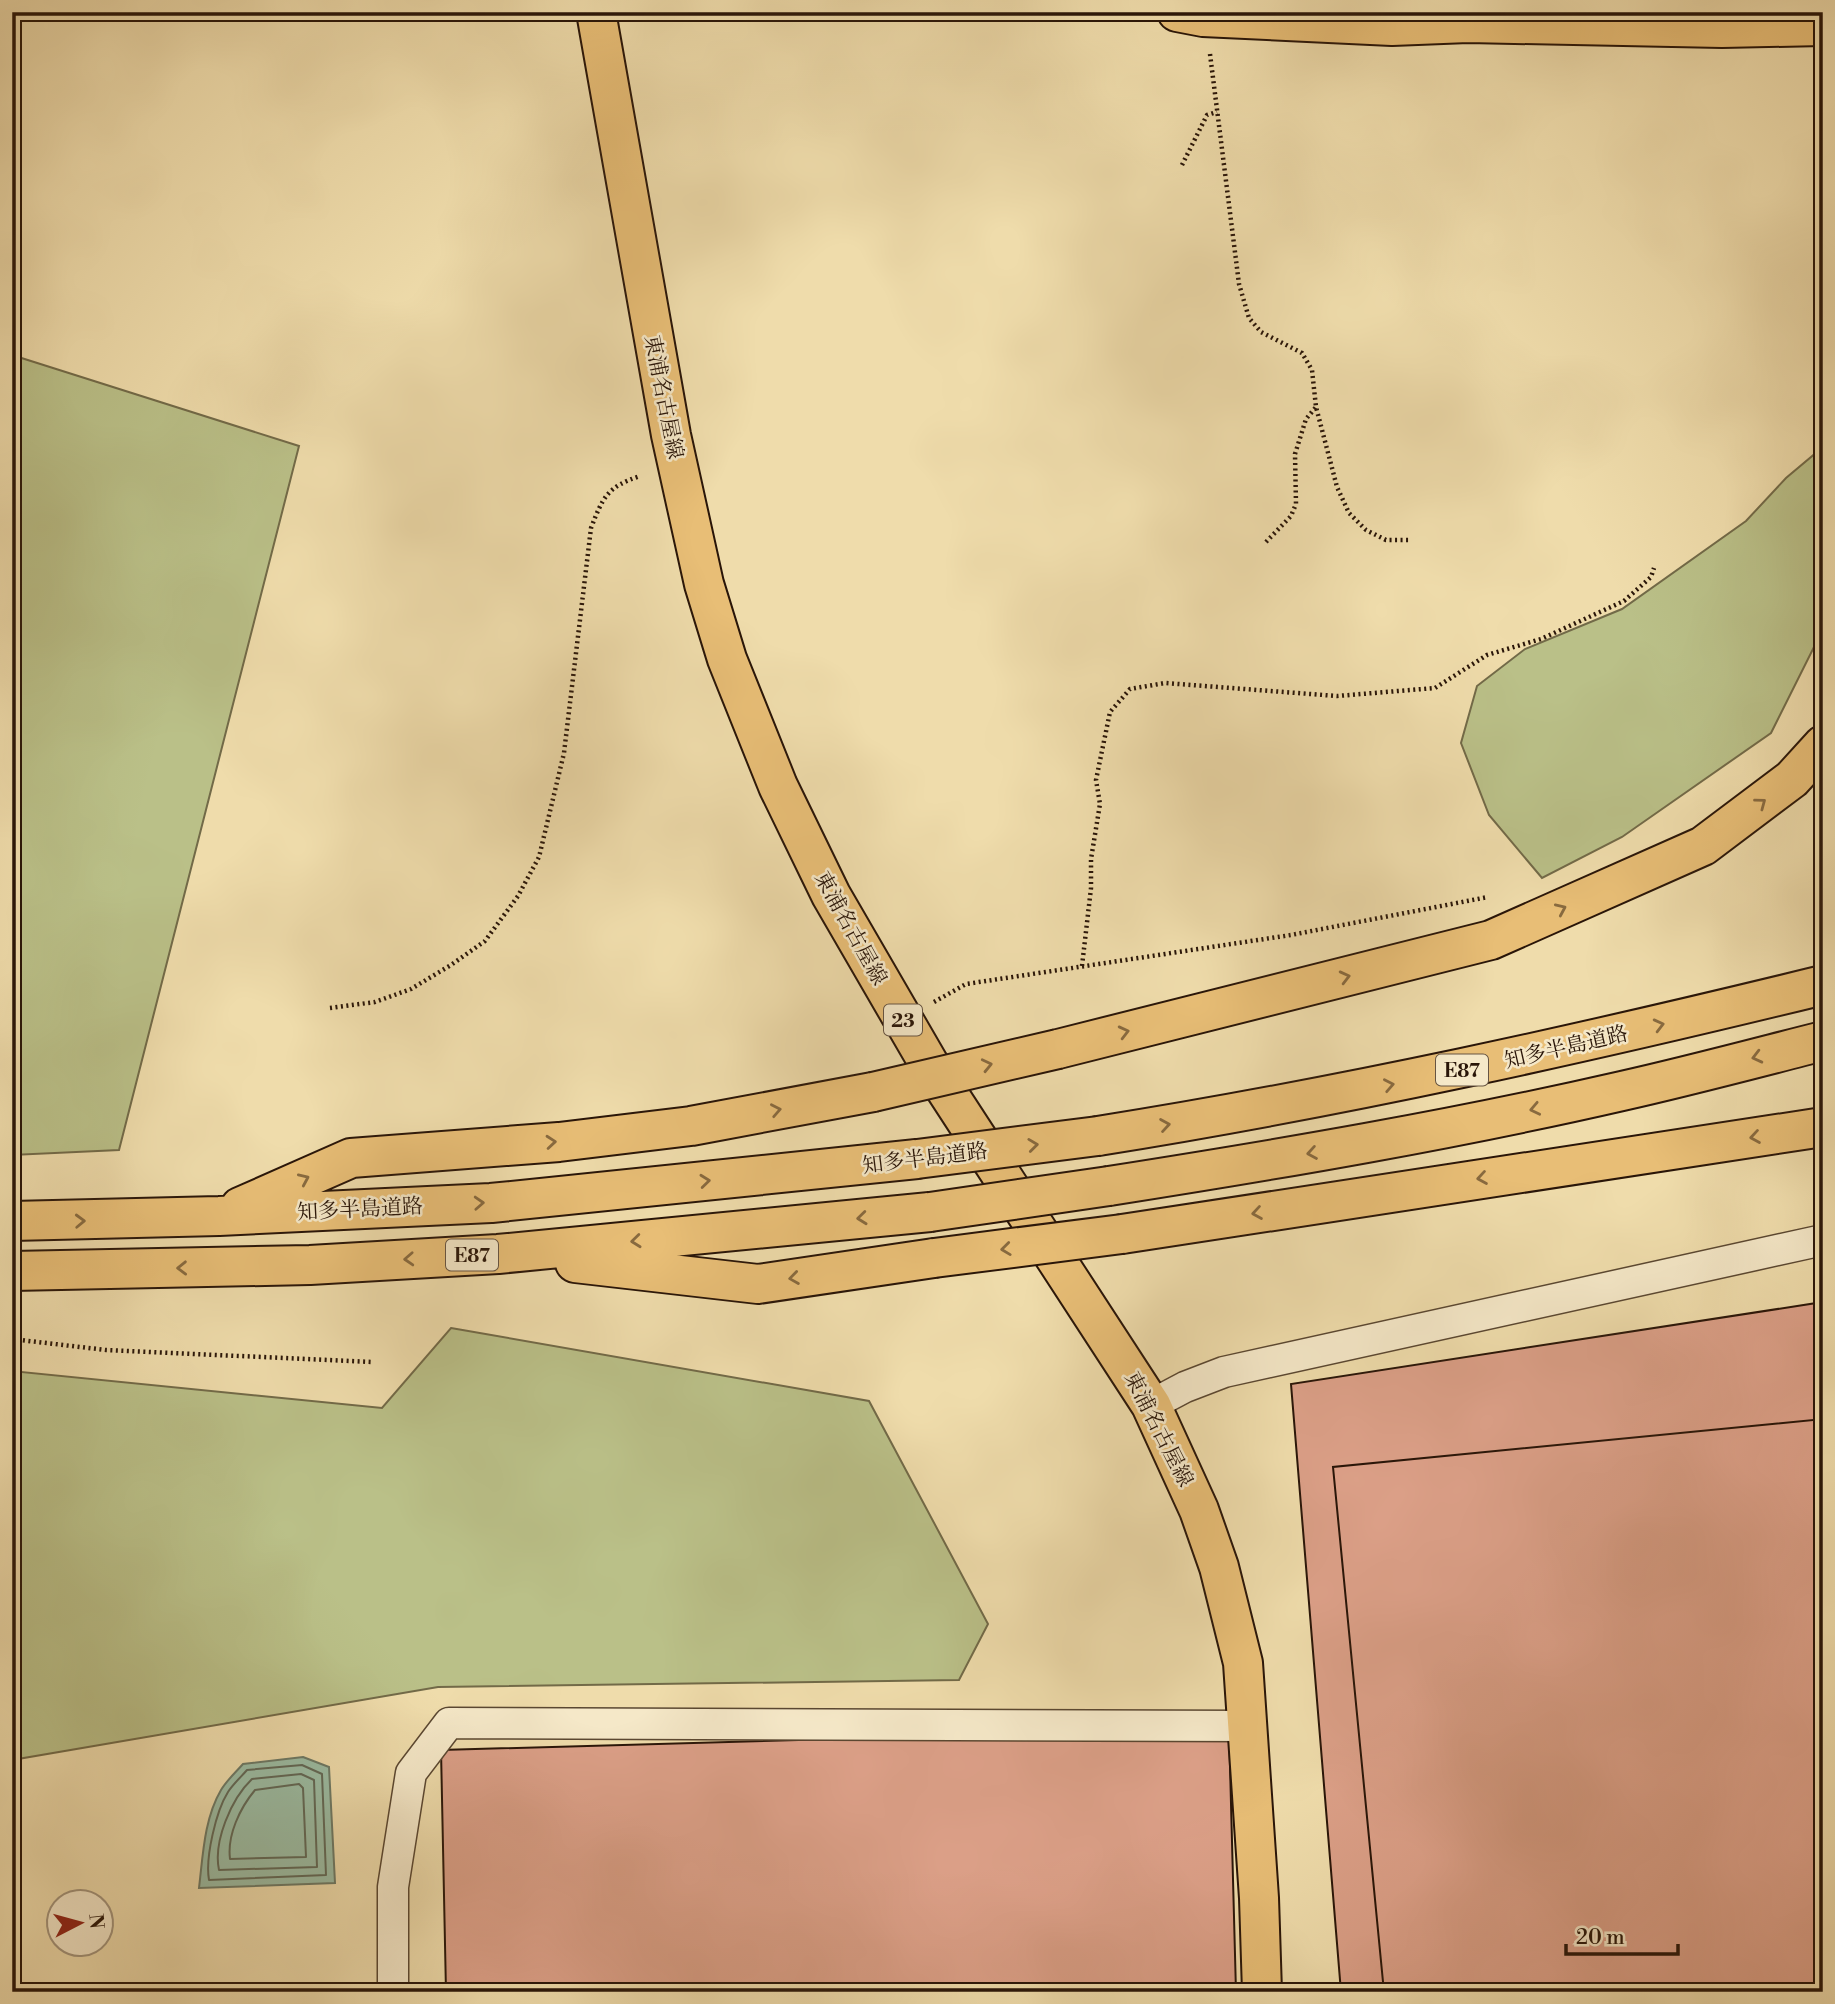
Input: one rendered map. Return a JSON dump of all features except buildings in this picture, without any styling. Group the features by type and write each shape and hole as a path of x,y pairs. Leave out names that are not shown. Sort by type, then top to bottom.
{"main road":[{"name":"東浦名古屋線","path":"596,12 678,468 704,584 727,659 778,786 831,895 929,1064 1151,1405 1199,1510 1219,1567 1244,1663 1259,1898 1262,1992"},
{"path":"1190,15 1392,26 1468,23 1722,28 1823,26"},
{"path":"219,1216 351,1158 559,1142 691,1126 873,1092 1058,1049 1491,940 1703,846 1792,779 1823,745"},
{"name":"知多半島道路","path":"12,1221 219,1216 491,1203 917,1159 1098,1136 1240,1114 1431,1076 1613,1037 1823,985"},
{"name":"E87","path":"12,1271 310,1265 498,1254 930,1212 1260,1162 1441,1129 1621,1091 1823,1041"},
{"path":"498,1254 758,1284 1122,1234 1823,1127"}],"street":[{"path":"1151,1405 1185,1387 1224,1372 1823,1240"},
{"path":"393,1992 393,1887 411,1773 449,1723 1247,1726"}],"path":[{"path":"1190,15 1217,111 1239,284 1249,318 1261,332 1302,353 1312,370 1316,407 1337,486 1349,513 1366,530 1386,540 1409,540"},
{"path":"1182,165 1207,115 1217,111"},
{"path":"1266,542 1291,516 1296,504 1295,454 1306,419 1316,407"},
{"path":"330,1008 375,1002 411,989 485,941 519,896 539,857 564,753 591,528 601,503 614,487 638,477 678,468"},
{"path":"1082,966 1091,888 1091,859 1100,804 1096,780 1110,712 1130,689 1165,682 1337,696 1435,688 1487,655 1541,639 1624,601 1651,577 1654,568"},
{"path":"903,1020 966,984 1291,935 1500,895"},
{"path":"12,1339 106,1349 373,1362"}],"shaded area":[{"path":"12,355 299,446 119,1150 12,1155"},
{"path":"1823,447 1823,629 1771,733 1622,837 1542,878 1489,815 1461,743 1477,686 1525,649 1622,609 1746,521 1786,478"},
{"path":"451,1328 869,1401 988,1624 959,1680 438,1687 12,1760 12,1371 382,1408"}],"water":[{"path":"303,1757 329,1767 335,1883 199,1888 211,1813 226,1783 243,1764"}]}
